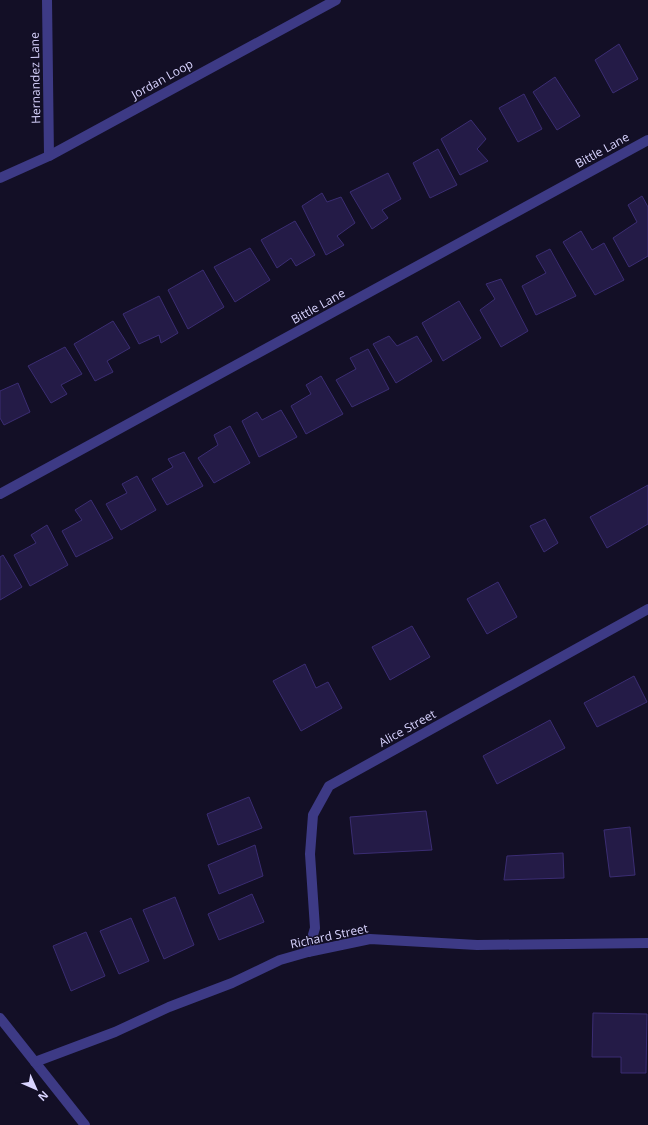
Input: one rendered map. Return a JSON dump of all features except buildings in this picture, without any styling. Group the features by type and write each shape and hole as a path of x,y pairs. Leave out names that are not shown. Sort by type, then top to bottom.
{"street":[{"name":"Hernandez Lane","path":"47,0 49,156"},
{"name":"Jordan Loop","path":"0,178 49,156 336,0"},
{"name":"Bittle Lane","path":"0,494 648,140"},
{"name":"Alice Street","path":"308,952 315,928 310,854 313,815 329,786 648,609"},
{"name":"Richard Street","path":"35,1062 115,1032 169,1007 232,983 280,960 308,952 370,939 477,945 648,943"},
{"path":"0,1018 85,1125"}]}
